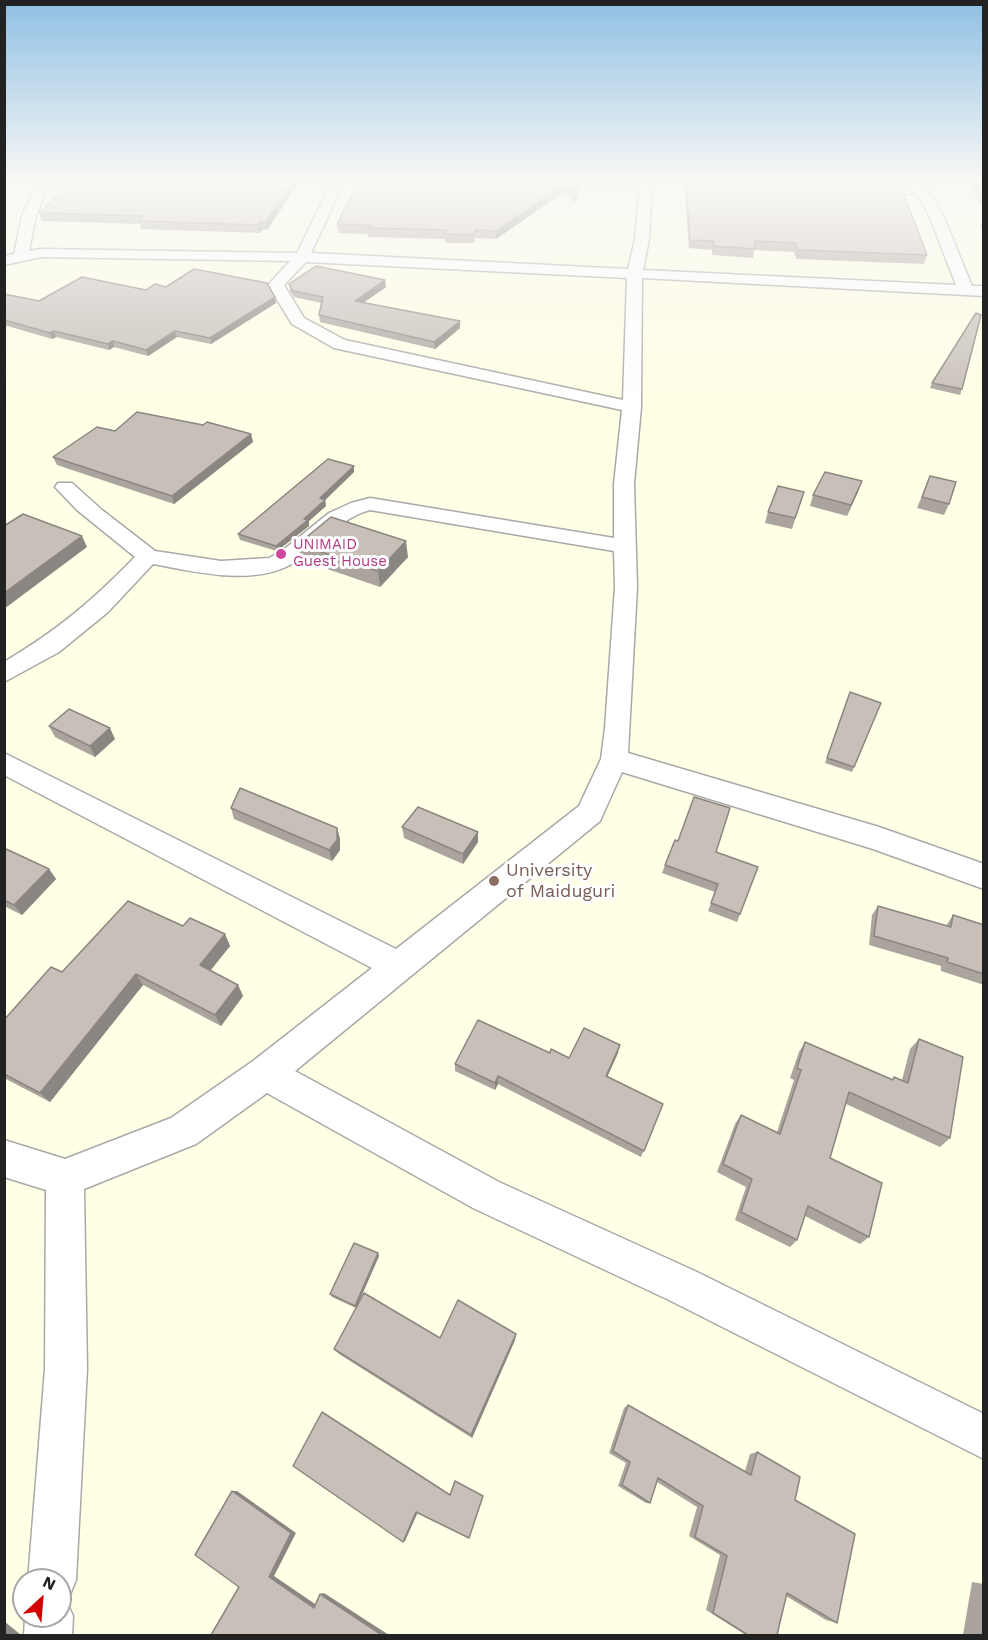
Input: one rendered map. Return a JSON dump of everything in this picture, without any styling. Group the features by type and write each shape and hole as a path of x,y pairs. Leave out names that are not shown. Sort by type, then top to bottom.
{"street":[{"path":"301,259 276,285 297,321 340,344 632,407"},
{"path":"334,259 965,288 984,291"},
{"path":"4,1158 65,1178 183,1131 265,1073 590,813 614,759 618,728 626,546 624,484 632,407 635,273 638,259"},
{"path":"953,259 965,288"},
{"path":"65,487 84,508 148,556 246,570 288,558 318,530 356,506 370,504 626,546"},
{"path":"4,674 50,646 99,607 148,556"},
{"path":"614,759 879,839 984,877"},
{"path":"4,763 399,966"},
{"path":"265,1073 486,1195 683,1286 984,1437"},
{"path":"53,1568 66,1369 65,1178"}],"shaded area":[{"name":"University of Maiduguri","path":"5,259 983,259 983,1635 5,1636"}],"building":[{"path":"316,266 385,280 355,301 460,321 434,342 319,315 323,297 293,291 289,284"},
{"path":"194,269 267,283 275,297 210,338 175,331 146,350 113,341 108,344 54,331 50,333 4,320 4,294 39,301 82,277 146,290 155,284 166,287"},
{"path":"976,313 981,315 962,389 932,383"},
{"path":"137,412 203,425 207,422 251,434 172,496 53,457 97,427 115,431"},
{"path":"328,459 354,466 320,498 325,500 304,519 308,520 276,546 238,534"},
{"path":"825,472 862,481 851,505 813,495"},
{"path":"930,476 956,482 949,504 922,497"},
{"path":"778,486 804,492 795,518 768,512"},
{"path":"23,514 82,536 4,593 4,526"},
{"path":"331,517 406,541 378,571 298,544"},
{"path":"850,692 881,703 854,767 827,758"},
{"path":"69,709 110,728 90,746 49,726"},
{"path":"240,788 337,828 337,840 329,850 231,808"},
{"path":"694,797 730,808 716,852 758,867 740,914 711,903 718,884 665,865 675,840 678,841"},
{"path":"418,807 478,832 463,854 402,827"},
{"path":"4,848 49,869 14,905 4,900"},
{"path":"128,901 183,926 190,918 225,934 200,965 238,985 215,1015 136,974 40,1093 4,1074 4,1020 51,967 62,972"},
{"path":"878,906 951,927 953,915 984,925 984,974 947,962 948,958 874,936"},
{"path":"478,1020 550,1053 551,1049 569,1058 584,1028 620,1045 606,1076 663,1104 644,1151 498,1076 495,1083 455,1064"},
{"path":"919,1039 963,1057 950,1138 849,1092 830,1158 882,1183 869,1237 808,1206 797,1240 741,1212 752,1179 723,1164 741,1115 780,1134 801,1070 797,1068 805,1042 893,1080 894,1077 908,1083"},
{"path":"354,1243 378,1253 355,1306 330,1294"},
{"path":"364,1293 440,1338 458,1300 516,1334 471,1435 334,1349"},
{"path":"628,1405 751,1475 757,1452 800,1477 795,1500 855,1534 837,1623 787,1593 777,1635 748,1635 713,1613 727,1556 695,1537 703,1506 658,1478 650,1503 622,1485 630,1462 613,1451"},
{"path":"322,1412 450,1495 455,1481 483,1496 469,1538 416,1512 403,1542 293,1466"},
{"path":"232,1491 291,1533 269,1577 314,1608 320,1594 382,1635 211,1635 239,1587 195,1555"}],"place":[{"name":"UNIMAID Guest House","path":"281,554"},
{"name":"University of Maiduguri","path":"494,881"}]}
